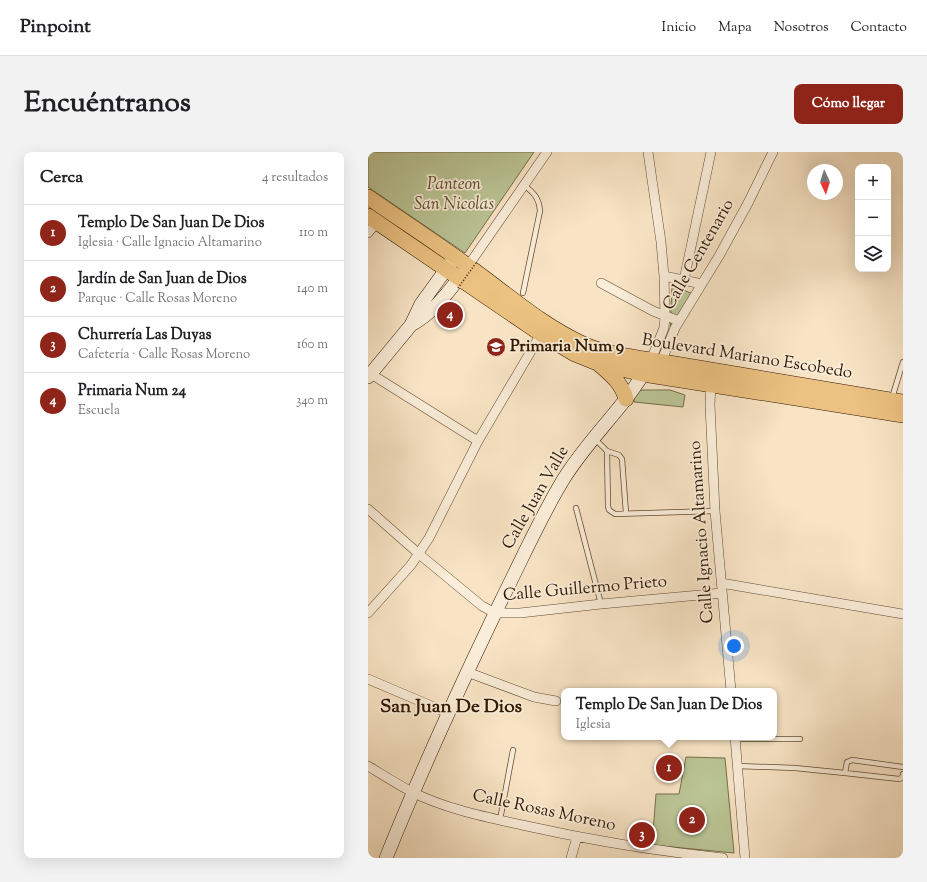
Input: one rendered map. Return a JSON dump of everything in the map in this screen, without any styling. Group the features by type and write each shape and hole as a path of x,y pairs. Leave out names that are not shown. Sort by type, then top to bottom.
{"main road":[{"name":"Boulevard Mariano Escobedo","path":"368,198 455,257 472,265 515,301 556,329 574,339 606,352 656,361 712,377 903,415"},
{"name":"Boulevard Mariano Escobedo","path":"371,223 446,270 458,283 574,354 600,364 649,375 712,377 897,401"},
{"path":"600,364 620,384 626,399"}],"street":[{"path":"411,325 420,320 434,308 458,283 472,265 546,152"},
{"name":"Calle Juan Valle","path":"386,858 412,792 467,672 556,492 593,438 626,399 649,375 656,361 664,328 664,276 661,242 648,152"},
{"path":"684,280 711,152"},
{"name":"Calle Centenario","path":"656,361 748,203 773,152"},
{"path":"455,257 421,304 411,325 370,376 478,441"},
{"path":"664,276 702,284"},
{"path":"601,283 665,317 679,321"},
{"path":"368,613 411,565 429,538 478,441 541,334"},
{"name":"Calle Ignacio Altamarino","path":"712,377 710,404 714,511 731,688"},
{"name":"Calle Guillermo Prieto","path":"368,509 419,554 482,606 495,613 520,613 722,593"},
{"path":"721,582 903,614"},
{"path":"467,672 534,697 556,701"},
{"path":"368,679 448,713"},
{"path":"735,740 745,858"},
{"name":"Calle Rosas Moreno","path":"368,766 412,792 455,808 500,820 660,855 722,858"},
{"path":"571,858 577,837"}],"lane":[{"path":"523,293 540,212 540,204 534,193 524,184"},
{"path":"897,401 903,362"},
{"path":"593,438 607,451 619,455 622,459 626,513"},
{"path":"607,451 608,506 615,514 714,511"},
{"path":"576,508 600,604"},
{"path":"777,739 800,739"},
{"path":"500,820 513,750"},
{"path":"844,773 847,762 852,760 903,767"},
{"path":"737,766 795,768 899,779 902,778 903,774"}],"path":[{"path":"458,283 472,265"}],"green space":[{"name":"Panteon San Nicolas","path":"368,152 534,152 465,253 368,187"},
{"path":"672,285 693,294 670,333"},
{"path":"635,390 670,390 685,395 683,407 634,402"},
{"path":"686,757 725,758 734,853 652,845 656,794 679,794"}],"building":[{"path":"637,825 648,827 647,842 636,841"}],"place":[{"name":"Primaria Num 24","path":"450,315"},
{"name":"Primaria Num 9","path":"496,347"},
{"name":"Templo De San Juan De Dios","path":"669,768"},
{"name":"Jardín de San Juan de Dios","path":"692,820"},
{"name":"Churrería Las Duyas","path":"642,835"}],"district":[{"name":"San Juan De Dios","path":"451,707"}]}
